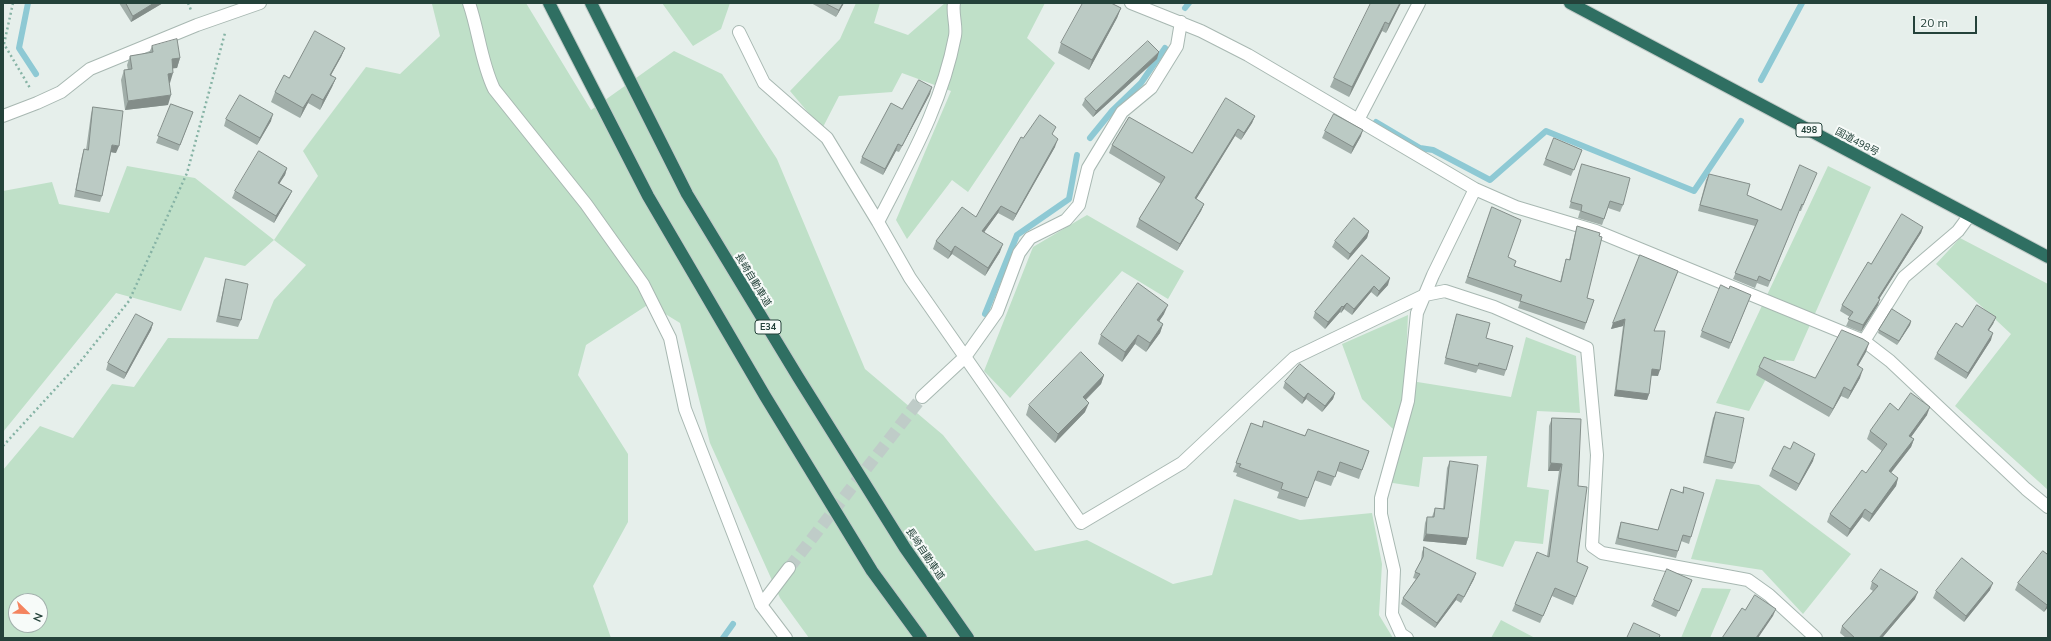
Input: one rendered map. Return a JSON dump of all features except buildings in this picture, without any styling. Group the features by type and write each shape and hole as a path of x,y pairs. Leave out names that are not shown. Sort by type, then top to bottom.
{"highway":[{"path":"548,3 648,196 765,396 868,564 921,638"},
{"name":"長崎自動車道","path":"591,3 687,194 798,377 901,541 968,638"},
{"name":"国道498号","path":"1570,3 1969,216 2048,256"}],"street":[{"path":"3,116 61,92 90,69 197,25 230,15 260,3"},
{"path":"470,3 478,28 485,70 494,89 586,204 643,284 670,338 685,409 761,605 786,638"},
{"path":"878,222 925,130 942,91 956,34 954,3"},
{"path":"1131,3 1181,22 1248,55 1475,189 1516,207 1596,231 1864,341 1890,361 2026,489 2048,507"},
{"path":"1358,120 1419,3"},
{"path":"922,397 965,357 997,312 1019,253 1030,238 1066,220 1078,205 1088,168 1122,112 1151,88 1177,46 1181,22"},
{"path":"739,32 764,83 827,138 910,278 1081,522 1182,463 1294,358 1425,295 1445,291 1494,307 1587,348 1597,455 1592,546 1602,553 1748,580 1769,595 1816,638"},
{"path":"1407,638 1401,634 1392,614 1394,570 1381,514 1381,498 1408,401 1417,313 1433,275 1475,189"},
{"path":"1864,341 1904,277 1958,231 1969,216"},
{"path":"761,605 789,568"}],"path":[{"path":"13,3 4,44 24,76 37,103"},
{"path":"3,446 80,362 129,300 187,173 230,15"}],"green space":[{"path":"526,3 591,110 674,51 722,74 777,159 865,369 943,435 1035,551 1087,540 1173,584 1212,575 1234,499 1300,520 1372,513 1382,564 1379,615 1393,638 809,638 780,598 710,443 680,323 649,304 586,345 578,375 628,454 628,522 593,586 611,638 3,638 3,470 40,426 73,438 112,384 134,387 168,338 258,339 274,300 306,265 274,240 318,176 303,151 366,67 400,74 440,36 432,4"},
{"path":"662,3 730,3 721,29 693,46"},
{"path":"856,3 880,3 874,23 908,35 945,3 1045,3 1027,38 1055,63 968,192 952,180 907,239 896,220 951,91 902,73 892,92 839,96 822,129 790,91 840,39"},
{"path":"127,166 195,178 274,240 245,266 205,257 181,311 116,293 3,432 3,191 52,182 59,204 109,213"},
{"path":"1828,166 1871,187 1794,361 1776,360 1749,411 1716,403"},
{"path":"1087,215 1184,271 1168,299 1122,271 1010,398 984,371 1033,247"},
{"path":"1960,238 2048,284 2048,490 1955,406 2011,334 1936,264"},
{"path":"1408,315 1405,380 1511,397 1526,337 1576,356 1580,413 1537,411 1527,487 1549,490 1543,544 1515,541 1503,567 1476,559 1487,456 1423,457 1419,487 1380,481 1393,429 1362,399 1342,344"},
{"path":"1716,479 1759,485 1851,554 1803,614 1762,570 1691,559"},
{"path":"1702,588 1731,589 1710,638 1681,638"},
{"path":"1501,620 1535,638 1491,638"}],"waterway":[{"path":"28,3 19,48 36,74"},
{"path":"1185,8 1189,3"},
{"path":"1761,80 1802,3"},
{"path":"1090,138 1112,111 1141,83 1165,48"},
{"path":"1376,122 1420,148 1433,150 1490,180 1546,131 1694,191 1741,121"},
{"path":"985,314 1017,235 1069,199 1077,155"},
{"path":"723,638 733,624"}],"tunnel":[{"path":"789,568 922,397"}]}
